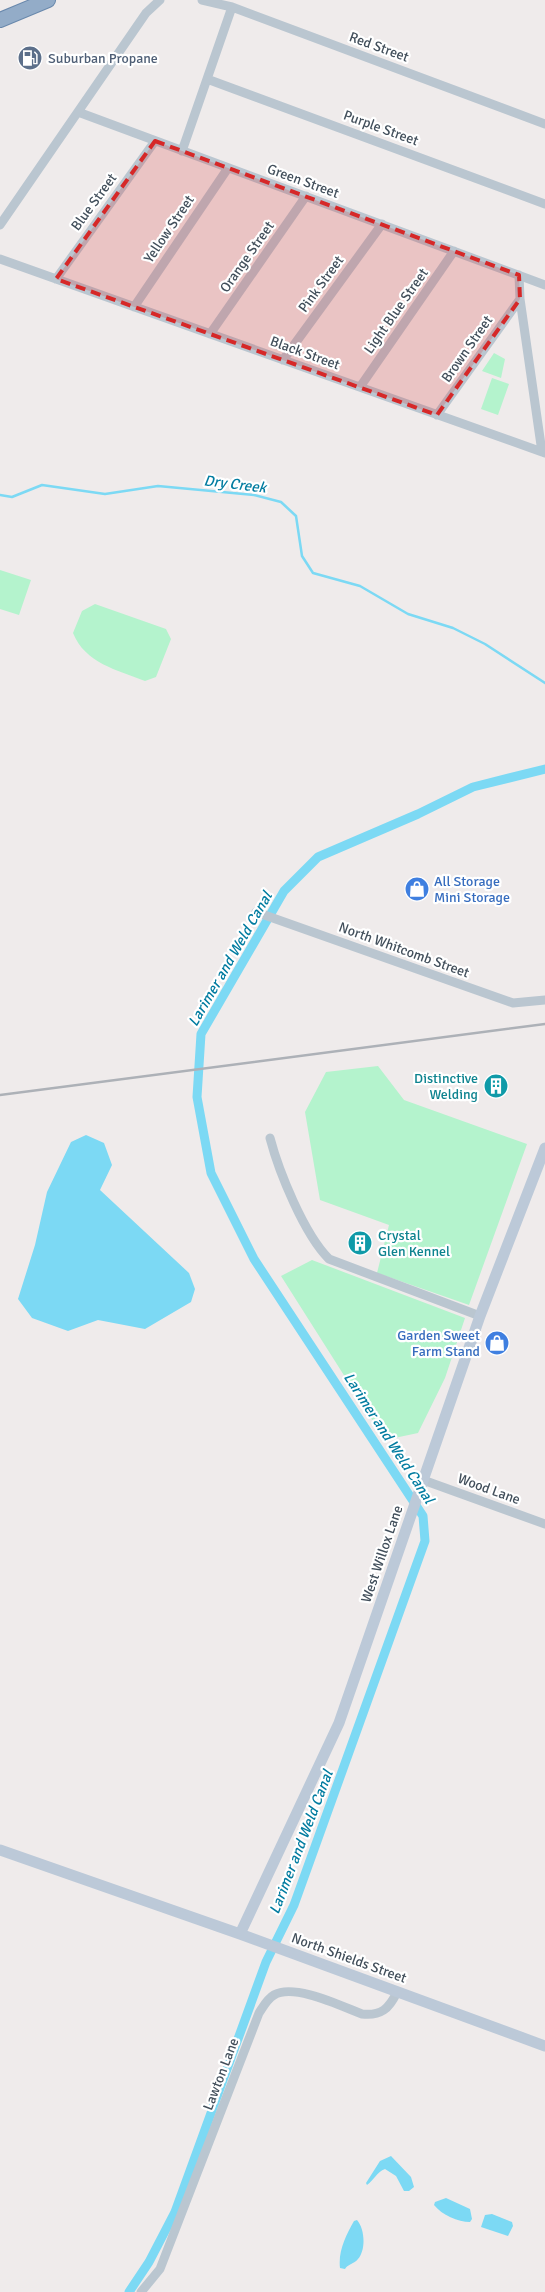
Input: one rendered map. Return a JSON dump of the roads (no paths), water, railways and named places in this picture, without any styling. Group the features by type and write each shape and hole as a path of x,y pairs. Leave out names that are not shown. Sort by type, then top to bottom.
{"highway":[{"path":"0,20 48,0"}],"main road":[{"name":"West Willox Lane","path":"240,1934 338,1723 480,1316 545,1148"},
{"name":"North Shields Street","path":"0,1850 240,1934 545,2046"}],"street":[{"path":"0,225 146,13 160,0"},
{"name":"Red Street","path":"202,0 232,7 545,124"},
{"path":"182,151 232,7"},
{"name":"Purple Street","path":"207,79 545,204"},
{"name":"Green Street","path":"78,112 519,275"},
{"name":"Blue Street","path":"56,279 155,141"},
{"name":"Yellow Street","path":"134,306 228,168"},
{"name":"Orange Street","path":"210,334 306,196"},
{"name":"Pink Street","path":"283,360 382,224"},
{"name":"Light Blue Street","path":"360,387 454,251"},
{"name":"Black Street","path":"0,259 544,453"},
{"path":"544,453 520,299 519,275 545,285"},
{"name":"Brown Street","path":"437,415 520,299"},
{"name":"North Whitcomb Street","path":"256,912 513,1003 545,1000"},
{"path":"270,1138 278,1167 295,1203 318,1249 329,1259 480,1316"},
{"name":"Wood Lane","path":"423,1480 545,1524"},
{"name":"Lawton Lane","path":"141,2292 160,2269 260,2013 266,2002 273,1995 282,1992 297,1992 370,2015 380,2013 388,2008 397,1992"}],"water":[{"path":"86,1135 104,1143 112,1165 100,1190 189,1273 195,1289 191,1302 145,1329 98,1320 68,1331 32,1318 18,1299 35,1245 47,1192 71,1142"},
{"path":"391,2156 411,2177 414,2187 409,2191 404,2191 396,2176 385,2169 367,2185 366,2183 380,2161"},
{"path":"446,2198 470,2209 472,2219 470,2222 450,2217 434,2205 435,2202"},
{"path":"492,2214 512,2222 513,2226 508,2236 481,2227 485,2215"},
{"path":"357,2220 363,2234 361,2255 345,2269 340,2268 340,2255 343,2243 354,2221"}],"waterway":[{"name":"Dry Creek","path":"0,495 12,497 42,485 105,494 158,486 254,495 281,502 296,516 302,556 313,573 360,586 408,614 453,628 485,644 545,683"},
{"name":"Larimer and Weld Canal","path":"129,2292 149,2262 175,2212 266,1962 294,1905 425,1541 423,1516 254,1259 211,1173 197,1097 201,1034 284,891 318,857 418,814 473,787 545,769"}],"railway":[{"path":"0,1095 545,1024"}],"place":[{"name":"Suburban Propane","path":"30,58"},
{"name":"All Storage Mini Storage","path":"417,889"},
{"name":"Distinctive Welding","path":"496,1086"},
{"name":"Crystal Glen Kennel","path":"360,1243"},
{"name":"Garden Sweet Farm Stand","path":"497,1343"}]}
